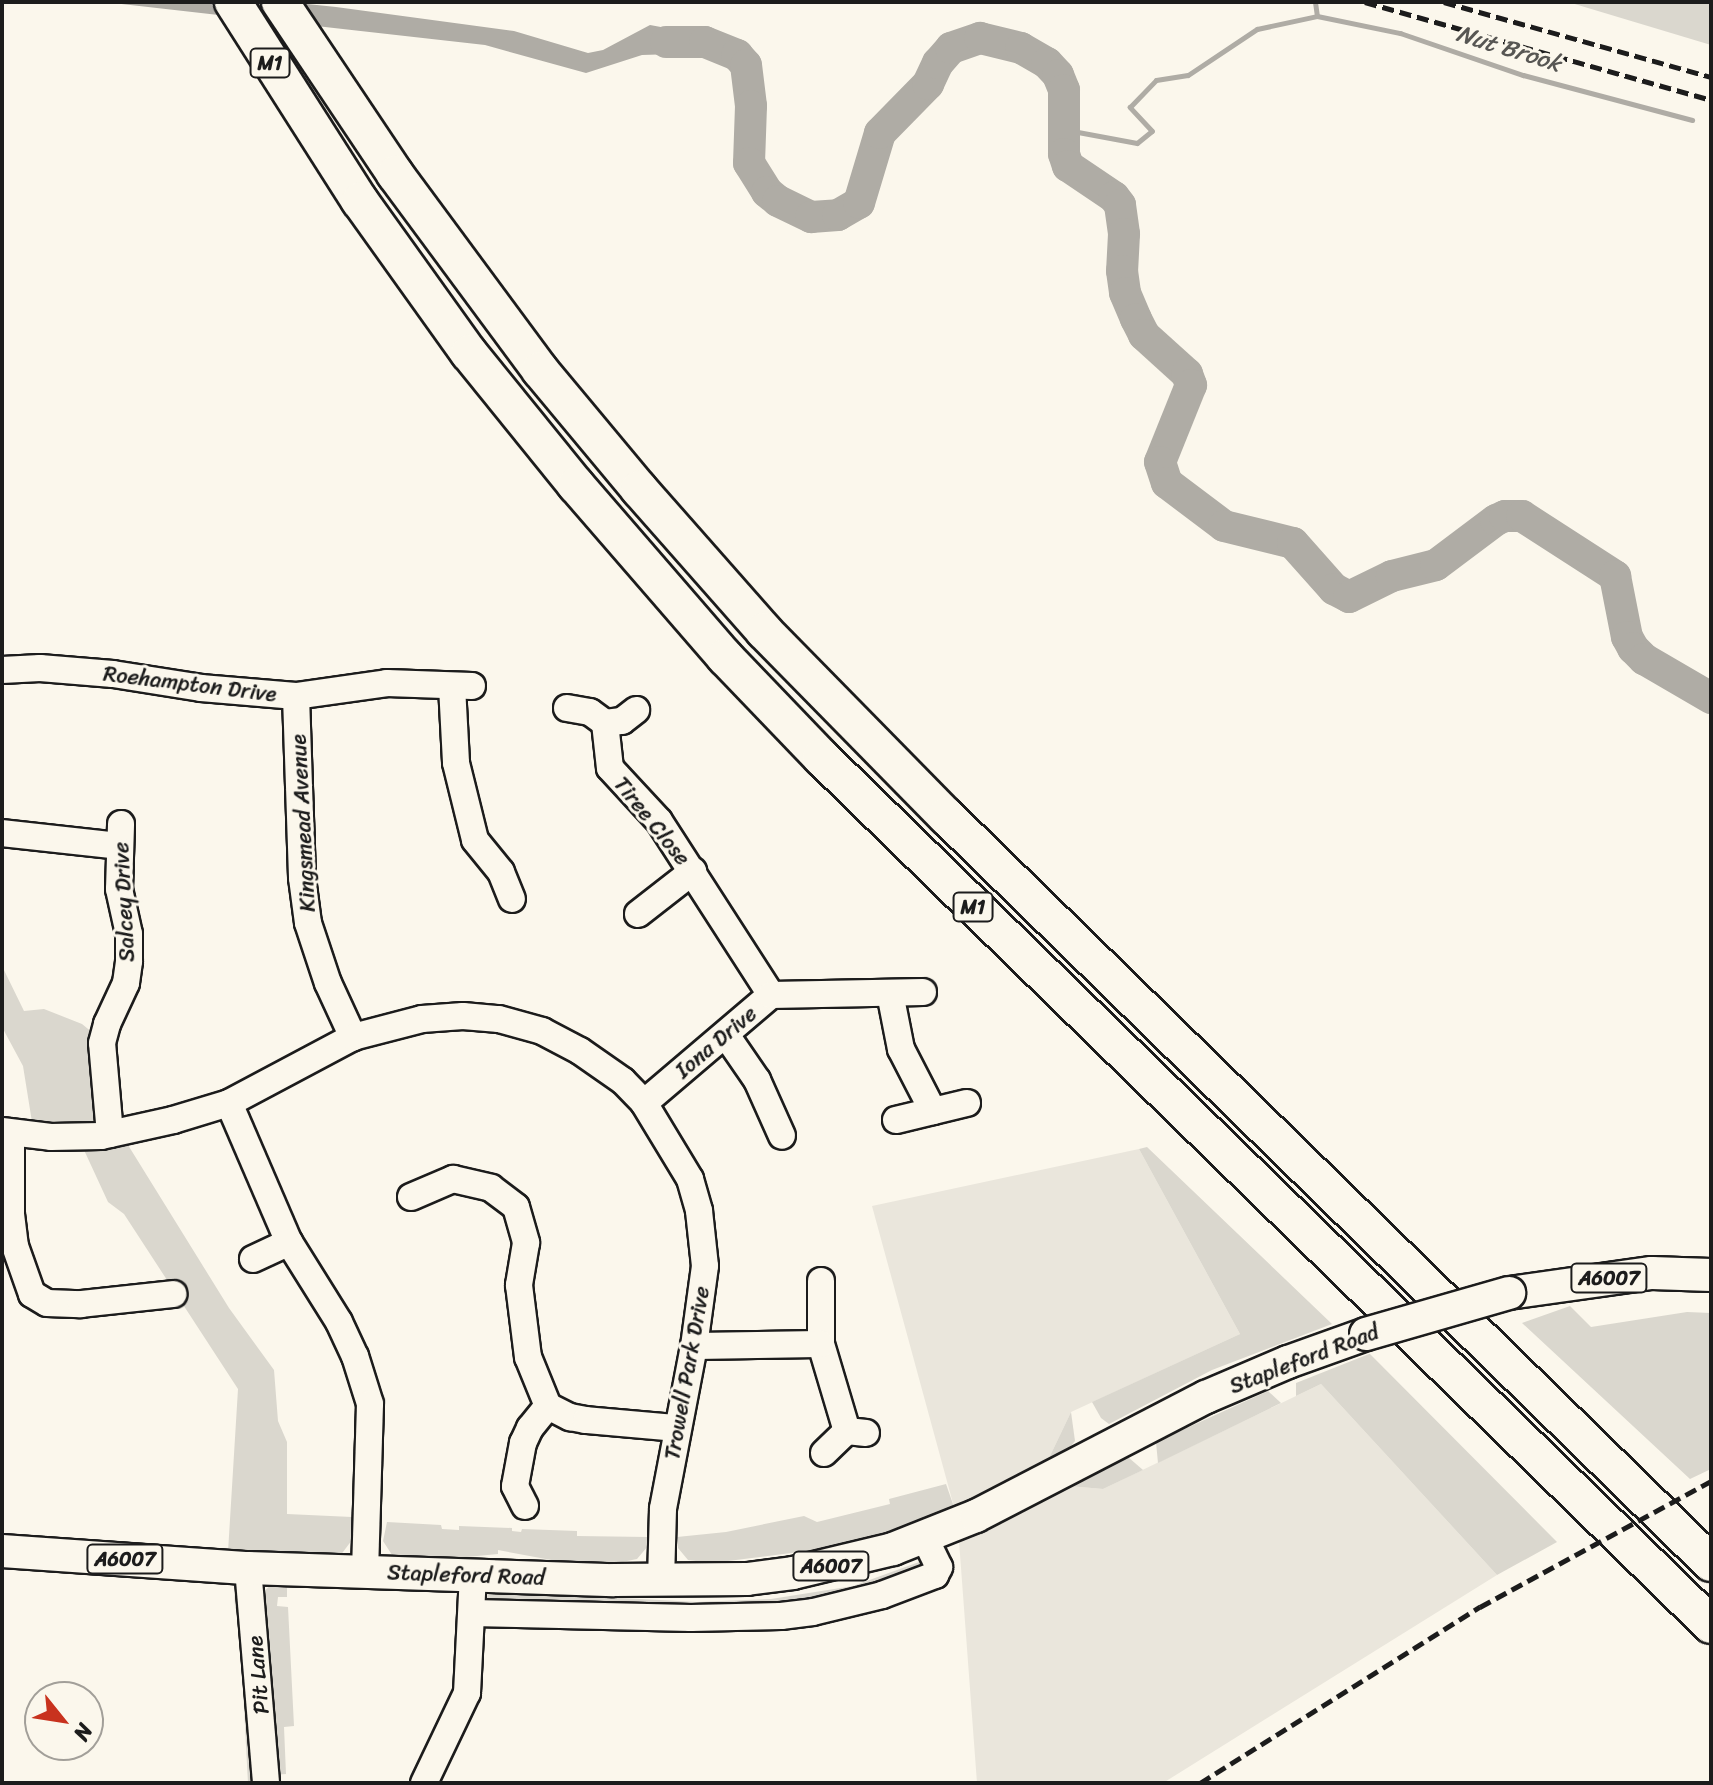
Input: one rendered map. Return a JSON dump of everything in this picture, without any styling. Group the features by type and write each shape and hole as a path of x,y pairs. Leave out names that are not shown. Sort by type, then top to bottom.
{"highway":[{"name":"M1","path":"233,2 308,124 469,353 576,485 725,657 831,767 1711,1625"},
{"name":"M1","path":"280,2 347,105 540,370 764,631 946,816 1711,1563"}],"main road":[{"name":"Stapleford Road","path":"2,1551 365,1573 661,1580 747,1579 793,1573 844,1563 976,1516 1206,1397 1270,1368 1366,1334 1509,1293 1652,1273 1711,1275"}],"street":[{"name":"Roehampton Drive","path":"2,670 40,668 113,674 201,688 296,696 387,683 462,686 456,763 466,848 501,872 512,899"},
{"name":"Kingsmead Avenue","path":"296,696 302,878 308,923 328,983 353,1037"},
{"path":"567,708 590,712 605,723 622,721 636,710"},
{"name":"Tiree Close","path":"605,723 610,768 659,821 771,995"},
{"name":"Salcey Drive","path":"2,833 120,835 119,889 129,934 129,961 126,983 100,1021 110,1134"},
{"name":"Tiree Close","path":"638,914 693,871"},
{"name":"Iona Drive","path":"644,1103 771,995 923,992"},
{"path":"890,993 901,1049 933,1111"},
{"name":"Trowell Park Drive","path":"7,1132 51,1137 110,1134 229,1103 353,1037 422,1019 463,1016 499,1019 542,1031 580,1051 623,1081 644,1103 690,1179 699,1211 705,1266 694,1346 663,1509 661,1580"},
{"path":"726,1035 762,1090 782,1136"},
{"path":"229,1103 289,1242 339,1322 355,1356 370,1404 365,1573"},
{"path":"896,1120 967,1103"},
{"path":"7,1132 11,1214 9,1246 32,1294 47,1303 138,1300 173,1294"},
{"path":"411,1197 453,1179 474,1182 511,1200 521,1217 526,1243 515,1312 528,1357 548,1406 578,1418 676,1428"},
{"path":"253,1259 289,1242"},
{"path":"821,1281 821,1344 857,1432 824,1453"},
{"path":"694,1346 821,1344"},
{"path":"512,1496 523,1443 530,1428 548,1406"},
{"name":"Stapleford Road","path":"473,1613 703,1618 813,1612 882,1595 935,1575 939,1567 924,1536"},
{"name":"Pit Lane","path":"248,1568 266,1783"},
{"path":"424,1783 467,1693 473,1575"}],"shaded area":[{"path":"104,2 288,2 336,7 514,31 588,53 603,50 650,25 688,32 710,30 707,53 642,55 586,73 485,45"},
{"path":"1568,2 1711,2 1711,45"},
{"path":"2,966 24,1011 44,1009 82,1024 93,1033 98,1114 92,1123 32,1122 23,1066 2,1027"},
{"path":"128,1145 229,1308 274,1370 278,1421 287,1442 287,1514 352,1517 352,1540 340,1556 228,1552 238,1389 124,1214 108,1202 84,1150"},
{"path":"1147,1147 1332,1324 1212,1370 1109,1424 1101,1418 1092,1402 1240,1334 1139,1149"},
{"path":"1139,1149 1240,1334 1071,1412 1049,1458 954,1507 872,1206"},
{"path":"1570,1306 1591,1327 1687,1312 1711,1313 1711,1469 1690,1479 1522,1323"},
{"path":"1370,1354 1557,1542 1497,1575 1321,1384 1296,1396 1296,1383"},
{"path":"1321,1384 1497,1575 1163,1783 977,1783 959,1541 1069,1486 1103,1489"},
{"path":"1268,1391 1281,1403 1158,1463 1156,1442"},
{"path":"1071,1412 1075,1441 1066,1452 1049,1458"},
{"path":"1128,1457 1143,1470 1103,1489 1069,1486"},
{"path":"946,1484 954,1507 929,1519 830,1548 712,1563 688,1560 678,1548 677,1537 726,1532 804,1516 817,1522 890,1504 889,1499"},
{"path":"387,1522 441,1525 442,1529 459,1530 459,1526 512,1528 512,1531 521,1532 522,1529 577,1531 577,1536 648,1537 648,1546 637,1559 622,1562 562,1562 498,1550 498,1554 425,1561 394,1558 383,1541"},
{"path":"2,1560 237,1582 244,1601 235,1609 234,1585 2,1568"},
{"path":"919,1562 924,1568 894,1583 771,1609 486,1599 490,1591 697,1602 771,1599 853,1586"},
{"path":"273,1583 287,1583 287,1597 278,1597 277,1606 288,1607 294,1726 284,1727 286,1774 272,1775 261,1594"},
{"path":"246,1631 260,1783 248,1783 240,1632"}],"waterway":[{"path":"1315,2 1317,16"},
{"name":"Nut Brook","path":"1067,130 1137,143 1152,131 1130,107 1156,80 1188,75 1257,29 1317,16 1400,33 1523,75 1692,120"},
{"path":"666,42 705,42 737,55 746,65 751,106 749,163 767,192 811,217 838,215 859,203 880,133 928,84 938,63 951,48 980,38 1021,48 1047,63 1058,75 1064,90 1064,154 1068,166 1114,197 1120,205 1125,293 1136,319 1144,335 1187,374 1191,385 1160,462 1167,483 1224,526 1293,543 1334,589 1349,597 1392,576 1436,565 1496,520 1505,516 1522,516 1615,576 1627,637 1633,648 1644,659 1711,698"}],"railway":[{"path":"1365,2 1711,100"},
{"path":"1444,2 1711,77"},
{"path":"1200,1783 1480,1607 1711,1481"}]}
